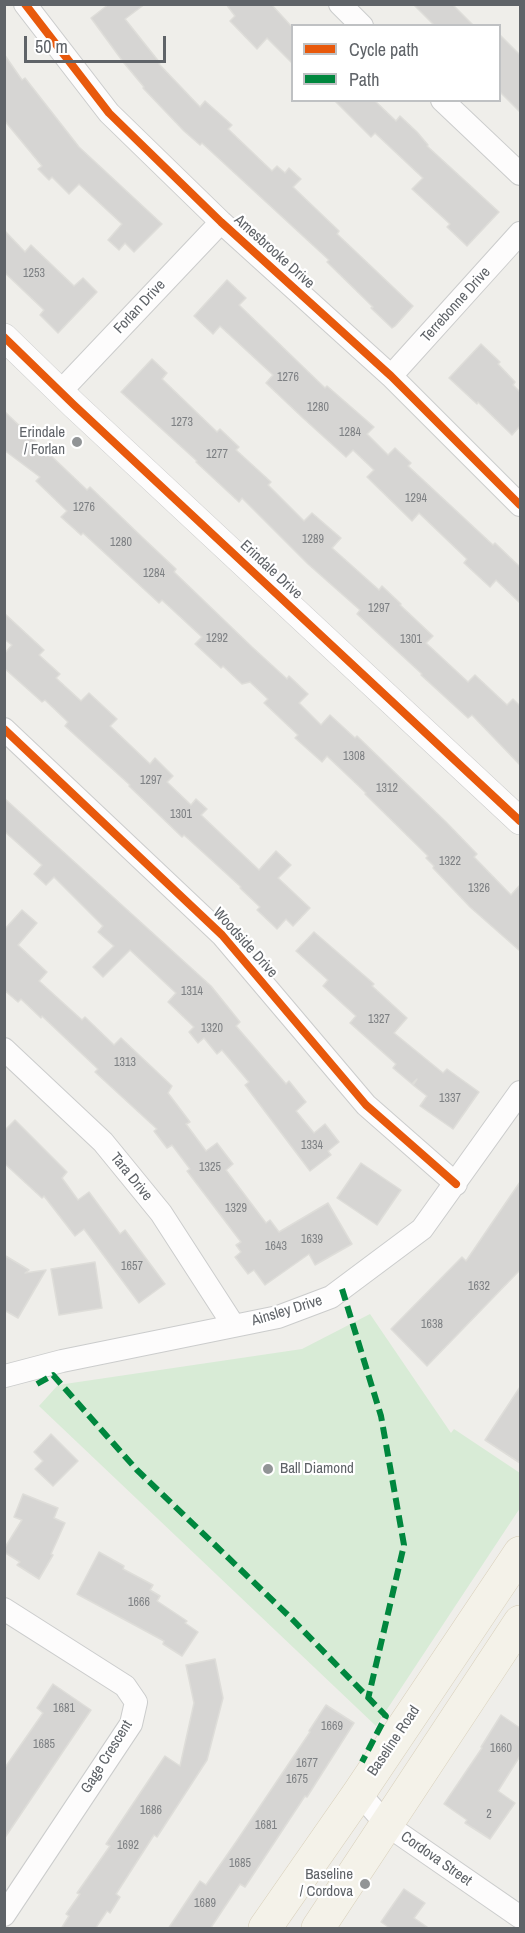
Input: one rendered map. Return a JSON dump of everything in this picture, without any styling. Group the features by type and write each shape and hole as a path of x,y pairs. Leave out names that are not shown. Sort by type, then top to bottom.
{"main road":[{"name":"Baseline Road","path":"265,1929 520,1553"},
{"path":"318,1929 520,1622"}],"street":[{"name":"Amesbrooke Drive","path":"25,4 109,113 221,222 391,376 520,505"},
{"path":"340,4 360,24"},
{"path":"444,102 520,174"},
{"name":"Forlan Drive","path":"60,392 221,222"},
{"name":"Terrebonne Drive","path":"391,376 520,233"},
{"name":"Erindale Drive","path":"4,337 60,392 520,821"},
{"name":"Woodside Drive","path":"4,729 222,935 366,1106 456,1184"},
{"name":"Tara Drive","path":"4,1048 103,1142 160,1214 234,1326"},
{"name":"Ainsley Drive","path":"5,1376 62,1361 278,1317 331,1298 422,1229 520,1092"},
{"name":"Gage Crescent","path":"4,1609 125,1686 136,1702 131,1724 4,1915"},
{"name":"Cordova Street","path":"359,1793 387,1825 520,1917"}],"green space":[{"path":"370,1314 451,1433 454,1429 520,1473 520,1508 376,1726 39,1406 58,1385 302,1349"}],"building":[{"path":"109,4 145,4 125,19 159,64 200,107 205,101 232,125 228,129 272,171 277,166 285,173 289,168 301,179 293,187 339,231 337,234 413,306 395,326 392,328 327,262 329,260 202,143 200,145 184,131 143,88 91,18"},
{"path":"226,4 271,4 291,26 291,62 267,38 257,49 230,21 235,16"},
{"path":"413,4 452,4 472,24 433,24"},
{"path":"501,36 520,55 520,112 501,93"},
{"path":"4,54 22,80 25,78 79,147 162,224 134,252 125,243 119,250 108,240 122,224 79,184 69,194 52,177 49,180 38,169 42,166 4,120"},
{"path":"336,102 376,102 396,121 400,116 417,132 427,146 499,212 467,246 447,227 450,224 412,189 423,178 375,133 371,137"},
{"path":"4,230 25,252 31,245 74,286 83,278 97,292 58,333 40,315 44,310 4,272"},
{"path":"227,280 246,298 239,305 325,388 327,386 374,427 367,434 388,455 395,448 411,463 408,466 520,567 520,603 496,580 490,587 464,563 467,559 419,513 412,521 367,477 374,470 353,450 346,457 266,383 273,375 220,326 213,334 194,316"},
{"path":"481,344 500,362 498,364 515,382 513,385 520,392 520,426 512,435 449,378"},
{"path":"152,359 167,373 162,379 217,432 220,429 239,447 236,450 271,482 268,485 304,521 312,513 341,538 332,548 379,590 382,586 433,636 426,643 468,682 475,675 507,705 513,699 520,706 520,765 472,715 468,718 357,614 360,610 308,564 242,498 239,502 121,392"},
{"path":"4,411 87,490 90,487 176,569 174,572 252,647 287,679 289,676 308,694 299,703 321,725 330,715 355,738 357,736 477,854 474,857 511,895 520,885 520,951 470,907 433,868 434,866 426,858 428,856 327,756 322,762 295,738 298,735 264,703 268,699 250,682 242,684 223,666 221,668 195,644 202,637 162,600 159,603 83,533 81,535 61,517 67,511 36,481 40,477 4,450"},
{"path":"4,613 44,650 39,655 60,674 56,678 81,701 89,693 117,719 110,726 150,764 155,758 173,776 167,782 191,805 196,799 207,809 201,815 259,870 276,851 291,865 278,878 310,908 293,926 286,919 277,929 257,910 260,907 241,887 184,835 182,837 130,785 65,726 68,722 45,700 42,702 4,668 4,654 12,645 4,639"},
{"path":"4,798 211,986 240,1022 236,1026 286,1084 289,1081 306,1102 296,1111 314,1133 325,1124 339,1142 328,1151 331,1155 310,1171 245,1085 249,1082 222,1050 217,1054 204,1038 198,1043 189,1032 194,1027 168,1002 176,993 130,950 103,977 93,967 114,946 98,932 103,926 54,877 46,885 34,874 42,865 4,831"},
{"path":"22,910 37,923 18,945 47,972 39,981 82,1020 85,1017 114,1045 121,1038 172,1086 168,1093 190,1122 186,1124 206,1151 217,1143 233,1164 226,1170 266,1223 270,1220 279,1232 328,1203 352,1244 315,1265 309,1254 265,1285 254,1270 248,1274 235,1257 241,1252 236,1245 241,1242 187,1171 190,1169 172,1145 167,1148 154,1131 157,1129 95,1072 98,1069 42,1016 41,1018 21,999 18,1002 4,990 4,930"},
{"path":"314,932 374,984 372,986 407,1018 394,1033 443,1073 447,1069 479,1092 453,1129 420,1106 427,1096 413,1085 417,1079 412,1084 393,1068 396,1064 350,1023 356,1016 323,986 328,980 296,951"},
{"path":"15,1120 67,1172 62,1178 78,1200 89,1192 120,1234 125,1230 165,1284 139,1303 84,1229 75,1236 44,1196 42,1198 4,1163 4,1131"},
{"path":"361,1163 401,1190 377,1225 337,1198"},
{"path":"520,1182 520,1270 427,1366 391,1329 462,1257 466,1261"},
{"path":"4,1255 29,1270 25,1273 46,1270 18,1318 4,1310"},
{"path":"95,1262 102,1308 59,1315 51,1269"},
{"path":"520,1387 520,1463 485,1440"},
{"path":"51,1434 78,1461 53,1486 35,1469 43,1461 34,1452"},
{"path":"23,1494 58,1508 54,1518 65,1523 51,1554 53,1555 39,1579 17,1565 20,1562 4,1552 22,1520 14,1517"},
{"path":"99,1552 124,1566 123,1569 153,1585 150,1590 160,1596 157,1601 187,1621 185,1623 198,1632 182,1656 163,1644 164,1641 77,1594"},
{"path":"215,1659 223,1698 207,1760 157,1837 154,1835 116,1894 120,1897 110,1913 107,1911 95,1929 61,1929 69,1916 66,1914 80,1894 77,1893 110,1846 106,1844 165,1756 180,1766 194,1703 186,1665"},
{"path":"53,1684 91,1710 4,1839 4,1769 43,1713 37,1708"},
{"path":"326,1705 354,1723 307,1797 305,1796 245,1887 240,1884 210,1929 168,1929 200,1881 206,1885"},
{"path":"501,1715 520,1728 520,1756 498,1791 515,1803 490,1839 465,1823 467,1820 444,1804"},
{"path":"404,1889 425,1903 414,1918 430,1929 391,1929 381,1922"}],"marked path":[{"path":"342,1289 381,1416 404,1545 368,1699"},
{"path":"37,1384 53,1375 137,1470 292,1619 386,1716 362,1762"}],"cycle path":[{"path":"25,4 109,113 221,222 391,376 520,505"},
{"path":"4,337 520,821"},
{"path":"4,729 222,935 366,1105 456,1184"}],"place":[{"name":"Erindale / Forlan","path":"77,442"},
{"name":"Ball Diamond","path":"268,1469"},
{"name":"Baseline / Cordova","path":"365,1884"}]}
